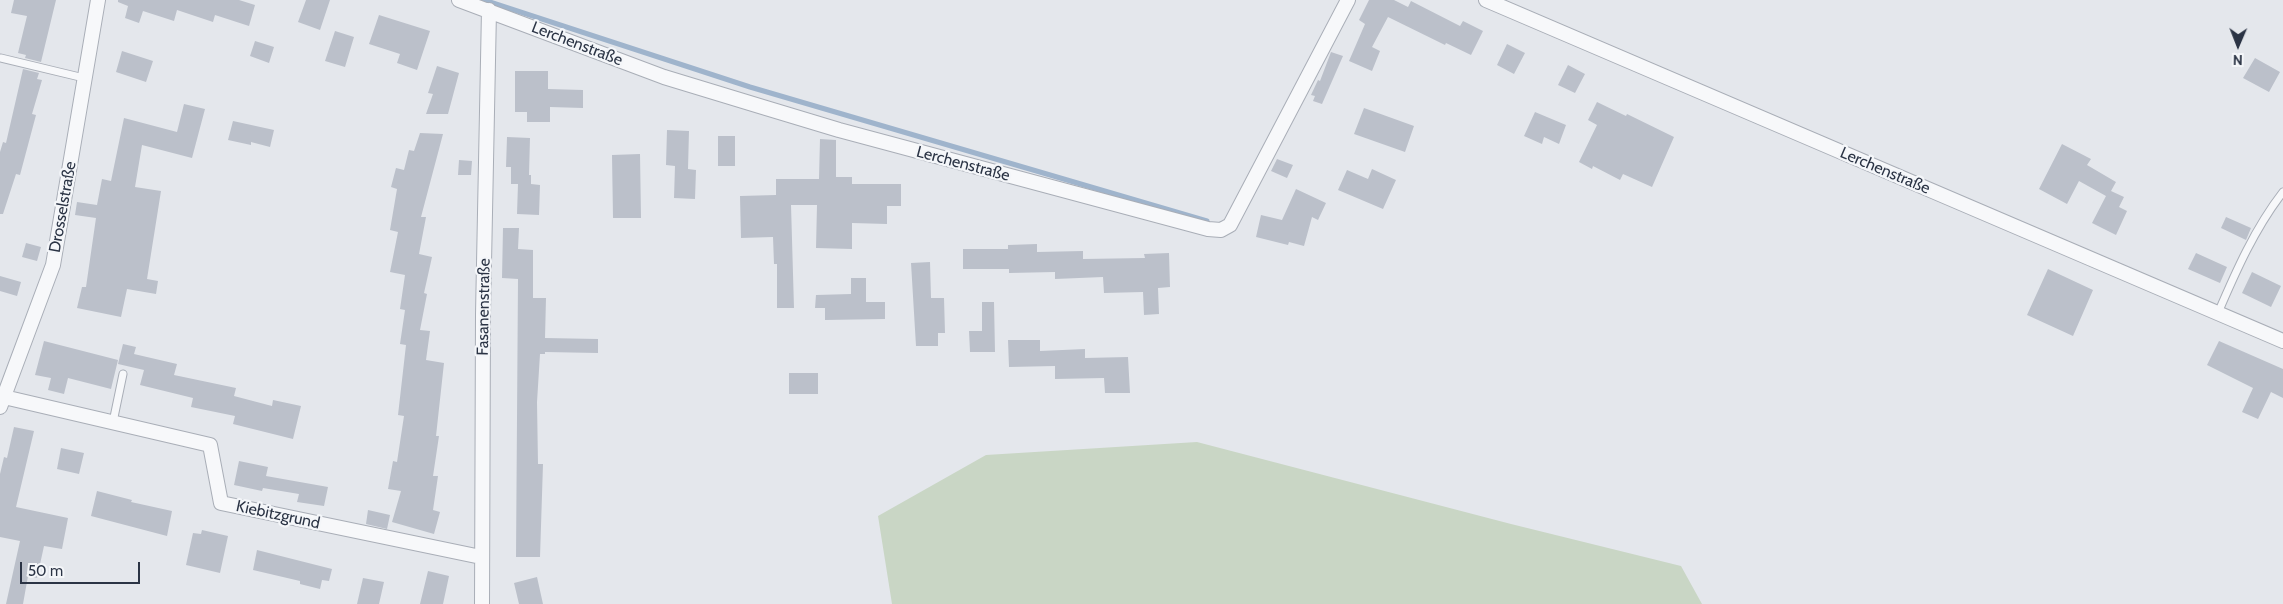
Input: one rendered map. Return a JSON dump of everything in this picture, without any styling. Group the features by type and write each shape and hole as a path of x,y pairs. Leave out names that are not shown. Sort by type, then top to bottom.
{"street":[{"name":"Drosselstraße","path":"2,402 53,265 98,0"},
{"name":"Lerchenstraße","path":"459,0 664,77 839,130 1208,230 1221,230 1230,225 1348,0"},
{"name":"Lerchenstraße","path":"1486,0 2283,341"},
{"name":"Fasanenstraße","path":"482,604 481,557 489,10"},
{"name":"Kiebitzgrund","path":"2,402 113,422 210,445 221,503 481,557"}],"lane":[{"path":"2,58 84,78"},
{"path":"2218,313 2249,246 2269,210 2283,192"},
{"path":"113,422 123,374"}],"green space":[{"path":"1197,442 1511,524 1681,566 1702,604 892,604 878,516 986,455"}],"building":[{"path":"14,0 56,0 41,62 25,58 26,55 18,53 27,16 11,13"},
{"path":"118,0 239,0 255,5 249,26 215,15 213,22 177,10 174,21 143,11 139,23 125,18 128,6 118,2"},
{"path":"306,0 330,0 320,30 298,22"},
{"path":"1369,0 1394,0 1408,7 1411,1 1460,26 1463,21 1483,31 1471,55 1446,43 1445,45 1388,17 1372,47 1380,51 1372,71 1349,61 1365,24 1359,20"},
{"path":"379,15 430,31 417,70 397,63 400,54 369,44"},
{"path":"335,31 354,37 345,67 325,61"},
{"path":"255,41 274,47 269,63 250,56"},
{"path":"1507,44 1525,53 1514,74 1497,65"},
{"path":"122,51 153,61 146,82 116,72"},
{"path":"1331,52 1343,56 1322,104 1313,101 1315,96 1311,95 1318,80 1320,81"},
{"path":"2255,58 2280,72 2269,92 2243,78"},
{"path":"1568,65 1585,74 1575,93 1558,85"},
{"path":"437,66 459,73 448,114 426,114 433,94 428,93"},
{"path":"23,69 39,73 37,79 42,80 32,114 36,115 20,175 16,174 3,214 0,214 0,152 3,142 6,143"},
{"path":"515,71 548,71 548,89 583,90 583,108 550,107 550,122 527,122 527,112 515,112"},
{"path":"1597,102 1674,137 1652,187 1623,174 1620,180 1593,166 1592,169 1579,162 1597,125 1588,120"},
{"path":"184,104 205,109 192,158 142,145 135,187 161,191 147,279 158,281 156,294 127,289 121,317 77,308 82,287 86,287 96,218 75,215 77,202 97,205 102,179 111,181 124,118 177,132"},
{"path":"1364,108 1414,126 1405,152 1354,134"},
{"path":"1535,112 1566,125 1559,144 1544,137 1542,144 1524,136"},
{"path":"233,121 274,130 270,147 251,142 251,145 228,140"},
{"path":"667,130 689,131 688,169 696,170 695,199 674,198 675,166 666,165"},
{"path":"420,133 443,134 421,217 426,217 419,254 432,257 424,293 427,294 420,330 430,331 426,360 444,363 436,436 439,436 433,476 438,476 433,510 440,512 434,534 392,522 401,491 388,489 393,461 397,462 404,416 398,415 406,345 400,344 405,310 400,309 405,275 390,272 398,232 390,230 397,189 391,187 396,168 404,170 409,150 414,151"},
{"path":"718,136 735,136 735,166 718,166"},
{"path":"507,137 530,138 529,175 531,175 531,184 540,185 539,215 517,214 518,184 511,184 511,167 506,167"},
{"path":"820,139 836,140 836,177 852,177 852,184 901,184 901,206 887,206 887,224 852,223 852,249 816,248 817,205 791,205 794,308 777,308 777,264 774,264 773,237 741,238 740,196 776,195 776,179 819,179"},
{"path":"2062,144 2091,159 2087,165 2116,182 2111,191 2124,197 2119,207 2127,211 2116,235 2092,223 2106,196 2079,181 2067,204 2039,189"},
{"path":"640,154 641,218 613,218 612,155"},
{"path":"1277,159 1293,165 1287,178 1271,171"},
{"path":"459,160 472,161 471,175 458,175"},
{"path":"1372,169 1396,180 1383,209 1338,190 1347,170 1368,179"},
{"path":"1296,189 1326,203 1318,220 1312,217 1304,246 1289,242 1288,245 1256,237 1261,215 1282,220"},
{"path":"2226,217 2251,228 2246,240 2221,228"},
{"path":"503,228 519,228 518,249 533,250 533,298 546,298 545,338 598,339 598,353 545,352 545,354 540,354 537,402 538,464 543,464 540,557 516,557 518,279 502,278"},
{"path":"26,243 41,247 37,261 22,257"},
{"path":"1037,244 1037,252 1083,251 1083,259 1145,258 1144,254 1169,253 1170,287 1158,288 1159,314 1144,315 1143,292 1104,293 1103,277 1055,279 1055,272 1009,273 1009,269 963,269 963,249 1008,249 1008,245"},
{"path":"2196,253 2227,267 2220,283 2188,269"},
{"path":"930,262 931,298 944,298 945,333 938,333 938,346 916,346 911,263"},
{"path":"2048,269 2093,290 2073,336 2027,315"},
{"path":"2252,272 2281,286 2271,307 2242,293"},
{"path":"0,276 21,282 17,296 0,291"},
{"path":"851,278 866,278 866,302 885,302 885,319 825,320 825,308 815,308 816,295 851,294"},
{"path":"982,302 994,302 995,352 970,352 969,331 982,331"},
{"path":"1008,340 1040,340 1040,351 1085,349 1085,358 1128,357 1130,393 1105,393 1104,378 1055,379 1055,366 1009,367"},
{"path":"44,341 118,360 111,389 68,378 64,394 48,390 51,378 35,375"},
{"path":"2219,341 2283,369 2283,398 2271,392 2258,419 2242,412 2253,388 2207,365"},
{"path":"123,344 136,347 134,354 177,364 174,375 236,388 234,396 272,406 273,400 301,406 293,439 233,424 235,416 191,407 193,398 140,385 144,370 118,364"},
{"path":"789,373 818,373 818,394 789,394"},
{"path":"14,427 34,431 16,507 68,518 62,549 44,546 37,578 28,576 23,604 6,604 20,541 0,537 0,474 4,457 7,458"},
{"path":"61,448 84,453 79,474 57,469"},
{"path":"239,461 268,467 266,476 328,487 324,506 297,502 299,494 263,488 262,491 234,485"},
{"path":"97,491 132,500 131,502 172,511 167,536 91,516"},
{"path":"368,510 390,515 387,529 366,524"},
{"path":"202,530 228,536 220,573 186,565 193,533 201,534"},
{"path":"257,550 332,569 329,581 322,580 320,589 300,584 300,581 253,570"},
{"path":"428,571 449,576 443,604 420,604"},
{"path":"537,577 543,604 519,604 514,583"},
{"path":"363,578 384,582 379,604 357,604"}],"waterway":[{"path":"484,0 750,87 1207,221"}]}
